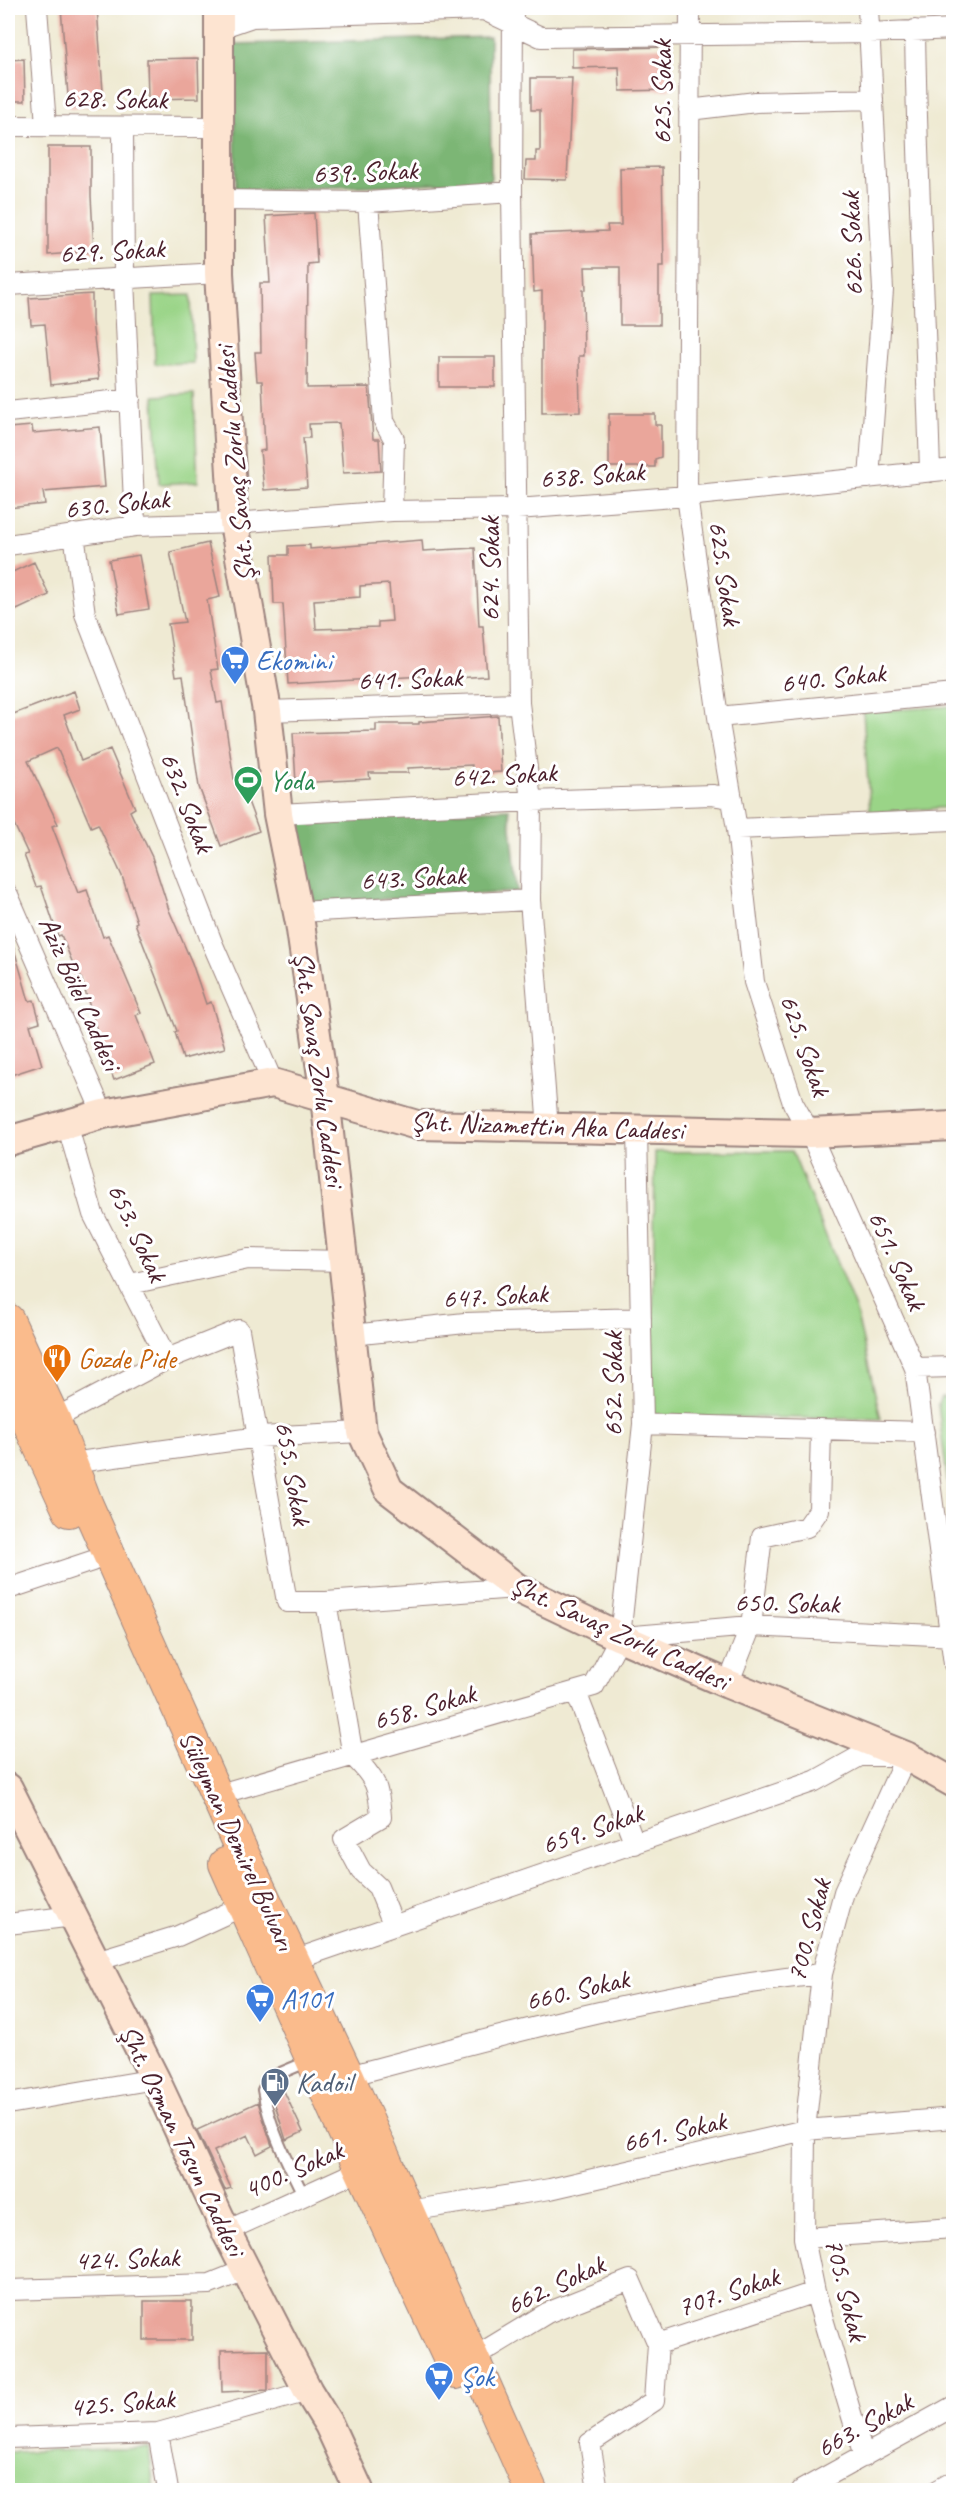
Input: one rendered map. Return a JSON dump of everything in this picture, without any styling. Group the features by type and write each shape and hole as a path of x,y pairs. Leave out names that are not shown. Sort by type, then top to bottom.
{"main road":[{"name":"Süleyman Demirel Bulvarı","path":"8,1320 54,1419 87,1505 216,1795 348,2076 373,2164 511,2490"},
{"name":"Süleyman Demirel Bulvarı","path":"8,1378 92,1561 312,2059 373,2164 408,2211 531,2490"}],"street":[{"path":"37,8 46,125"},
{"name":"625. Sokak","path":"690,8 687,496 718,717 737,829 754,982 793,1102 810,1133"},
{"name":"626. Sokak","path":"868,8 883,290 869,478"},
{"path":"220,18 484,10 513,16 541,37 869,33 954,29"},
{"name":"624. Sokak","path":"513,16 512,192 519,703 531,801 530,900 548,1128"},
{"name":"Şht. Savaş Zorlu Caddesi","path":"220,18 219,273 234,523 267,711 278,814 298,912 325,1096 345,1261 362,1432 389,1490 517,1588 620,1637 906,1756 954,1783"},
{"path":"915,30 917,163 926,312 930,472"},
{"path":"689,110 756,102 873,99"},
{"name":"628. Sokak","path":"8,126 123,128 221,126"},
{"path":"123,128 124,279 135,526"},
{"name":"639. Sokak","path":"219,200 368,202 512,192"},
{"path":"368,202 384,421 394,439 392,511"},
{"name":"629. Sokak","path":"8,285 219,273"},
{"path":"8,412 130,399"},
{"name":"638. Sokak","path":"234,523 392,511 517,509 687,496 954,469"},
{"name":"630. Sokak","path":"8,545 135,526 234,523"},
{"name":"632. Sokak","path":"74,534 85,614 213,945 273,1083"},
{"name":"640. Sokak","path":"718,717 954,694"},
{"name":"641. Sokak","path":"267,711 519,703"},
{"name":"642. Sokak","path":"278,814 531,801 712,795 732,798"},
{"path":"737,829 954,820"},
{"name":"Aziz Bölel Caddesi","path":"8,895 103,1114"},
{"name":"643. Sokak","path":"298,912 530,900"},
{"name":"Şht. Nizamettin Aka Caddesi","path":"8,1141 103,1114 273,1083 325,1096 417,1125 810,1133 954,1126"},
{"name":"653. Sokak","path":"67,1124 93,1214 167,1359"},
{"name":"652. Sokak","path":"620,1637 643,1424 637,1130"},
{"name":"651. Sokak","path":"810,1133 915,1368 954,1664"},
{"path":"130,1284 248,1259 345,1261"},
{"name":"647. Sokak","path":"352,1335 465,1323 641,1318"},
{"name":"655. Sokak","path":"54,1419 167,1359 240,1330 287,1602 326,1602 517,1588"},
{"path":"915,1368 954,1367"},
{"path":"643,1424 924,1432"},
{"path":"729,1684 751,1626 762,1537 807,1527 819,1510 821,1429"},
{"path":"71,1463 259,1437 362,1432"},
{"path":"8,1589 92,1561"},
{"path":"326,1602 354,1756 372,1774 380,1798 381,1817 344,1839 361,1871 378,1887 394,1926"},
{"name":"650. Sokak","path":"620,1637 751,1626 951,1636"},
{"name":"658. Sokak","path":"216,1795 594,1686 620,1637"},
{"path":"576,1692 634,1844"},
{"name":"659. Sokak","path":"294,1960 815,1781 860,1756 906,1756"},
{"name":"700. Sokak","path":"805,2130 822,1974 844,1892 906,1756"},
{"name":"Şht. Osman Tosun Caddesi","path":"8,1788 155,2079 245,2270 308,2391 329,2425 359,2490"},
{"path":"96,1961 178,1936 243,1906"},
{"path":"8,1924 73,1916"},
{"name":"660. Sokak","path":"348,2076 491,2038 626,2006 751,1981 822,1974"},
{"path":"8,2104 155,2079"},
{"name":"661. Sokak","path":"408,2211 550,2189 805,2130 954,2118"},
{"name":"705. Sokak","path":"805,2130 804,2238 815,2292 864,2457"},
{"name":"400. Sokak","path":"226,2231 373,2164"},
{"path":"804,2238 954,2228"},
{"name":"424. Sokak","path":"8,2290 210,2284 245,2270"},
{"name":"662. Sokak","path":"473,2358 547,2313 630,2280 658,2344 654,2401 590,2443 598,2490"},
{"name":"707. Sokak","path":"658,2344 815,2292"},
{"name":"425. Sokak","path":"8,2438 158,2433 308,2391"},
{"name":"663. Sokak","path":"802,2490 954,2406"},
{"path":"158,2433 168,2490"},
{"path":"938,2490 954,2481"}],"lane":[{"path":"304,2196 285,2158 266,2108 263,2090 271,2077 312,2059"}],"green space":[{"path":"490,37 491,181 236,191 234,44"},
{"path":"191,295 193,363 155,364 153,296"},
{"path":"194,394 198,482 159,484 154,396"},
{"path":"953,706 953,807 870,813 863,712"},
{"path":"509,809 518,892 308,903 294,821"},
{"path":"792,1151 856,1311 881,1419 652,1416 655,1152"},
{"path":"941,1397 953,1397 953,1529 938,1404"},
{"path":"149,2448 154,2490 8,2490 8,2452"}],"building":[{"path":"61,8 97,8 104,105 69,108"},
{"path":"669,47 670,90 620,91 619,67 572,68 572,49"},
{"path":"198,58 199,98 148,99 147,59"},
{"path":"24,59 25,101 8,101 8,60"},
{"path":"531,78 572,78 567,180 525,179 526,161 536,161 536,151 540,151 540,110 531,110"},
{"path":"48,147 91,147 94,251 48,255"},
{"path":"662,167 664,266 659,266 659,325 620,325 620,267 585,267 584,356 579,356 580,412 542,413 542,291 534,292 532,234 608,231 607,225 621,225 620,168"},
{"path":"314,213 317,263 308,264 307,388 369,387 373,439 379,439 381,471 343,473 339,423 309,424 310,438 303,438 307,487 264,490 260,451 265,450 262,381 257,381 255,352 261,352 260,283 270,283 266,216"},
{"path":"92,294 92,321 99,379 51,385 45,324 31,325 29,298"},
{"path":"439,357 495,357 495,387 439,387"},
{"path":"609,414 655,414 655,425 661,425 661,457 655,459 655,467 609,467"},
{"path":"32,426 33,433 100,427 105,487 43,492 45,504 8,508 8,428"},
{"path":"422,540 423,551 475,548 479,626 483,626 487,676 440,679 440,675 288,684 283,604 274,604 272,555 288,555 288,546 310,545 310,549","holes":["389,584 392,621 378,622 378,627 316,629 314,600 360,597 360,586"]},
{"path":"208,543 220,597 207,600 218,669 211,670 217,703 222,702 234,779 239,777 259,831 221,846 199,787 183,675 176,676 168,624 185,622 170,552"},
{"path":"139,555 149,609 119,614 109,560"},
{"path":"34,562 49,595 8,614 8,574"},
{"path":"74,691 80,709 64,715 81,761 110,749 135,808 130,811 152,857 169,910 192,963 206,1004 211,1002 225,1048 183,1059 175,1032 177,1031 135,923 137,922 122,876 98,824 91,827 57,748 28,761 58,824 52,826 78,893 87,890 103,937 108,935 141,1013 136,1015 155,1064 114,1080 81,977 79,978 61,935 58,936 41,886 36,887 24,855 28,854 8,811 8,716"},
{"path":"498,716 501,772 472,774 472,765 408,768 408,773 369,773 370,779 296,783 293,733 376,731 376,724 419,724 419,722"},
{"path":"12,942 29,1001 34,1000 40,1022 30,1025 42,1065 8,1076 8,943"},
{"path":"283,2089 303,2132 286,2140 272,2095"},
{"path":"258,2102 272,2146 257,2154 248,2135 214,2151 231,2188 225,2190 197,2130"},
{"path":"144,2301 192,2301 192,2340 144,2340"},
{"path":"268,2349 268,2390 222,2392 221,2350"}],"place":[{"name":"Ekomini","path":"235,686"},
{"name":"Yoda","path":"248,806"},
{"name":"Gozde Pide","path":"57,1384"},
{"name":"A101","path":"260,2024"},
{"name":"Kadoil","path":"275,2108"},
{"name":"Şok","path":"439,2402"}]}
